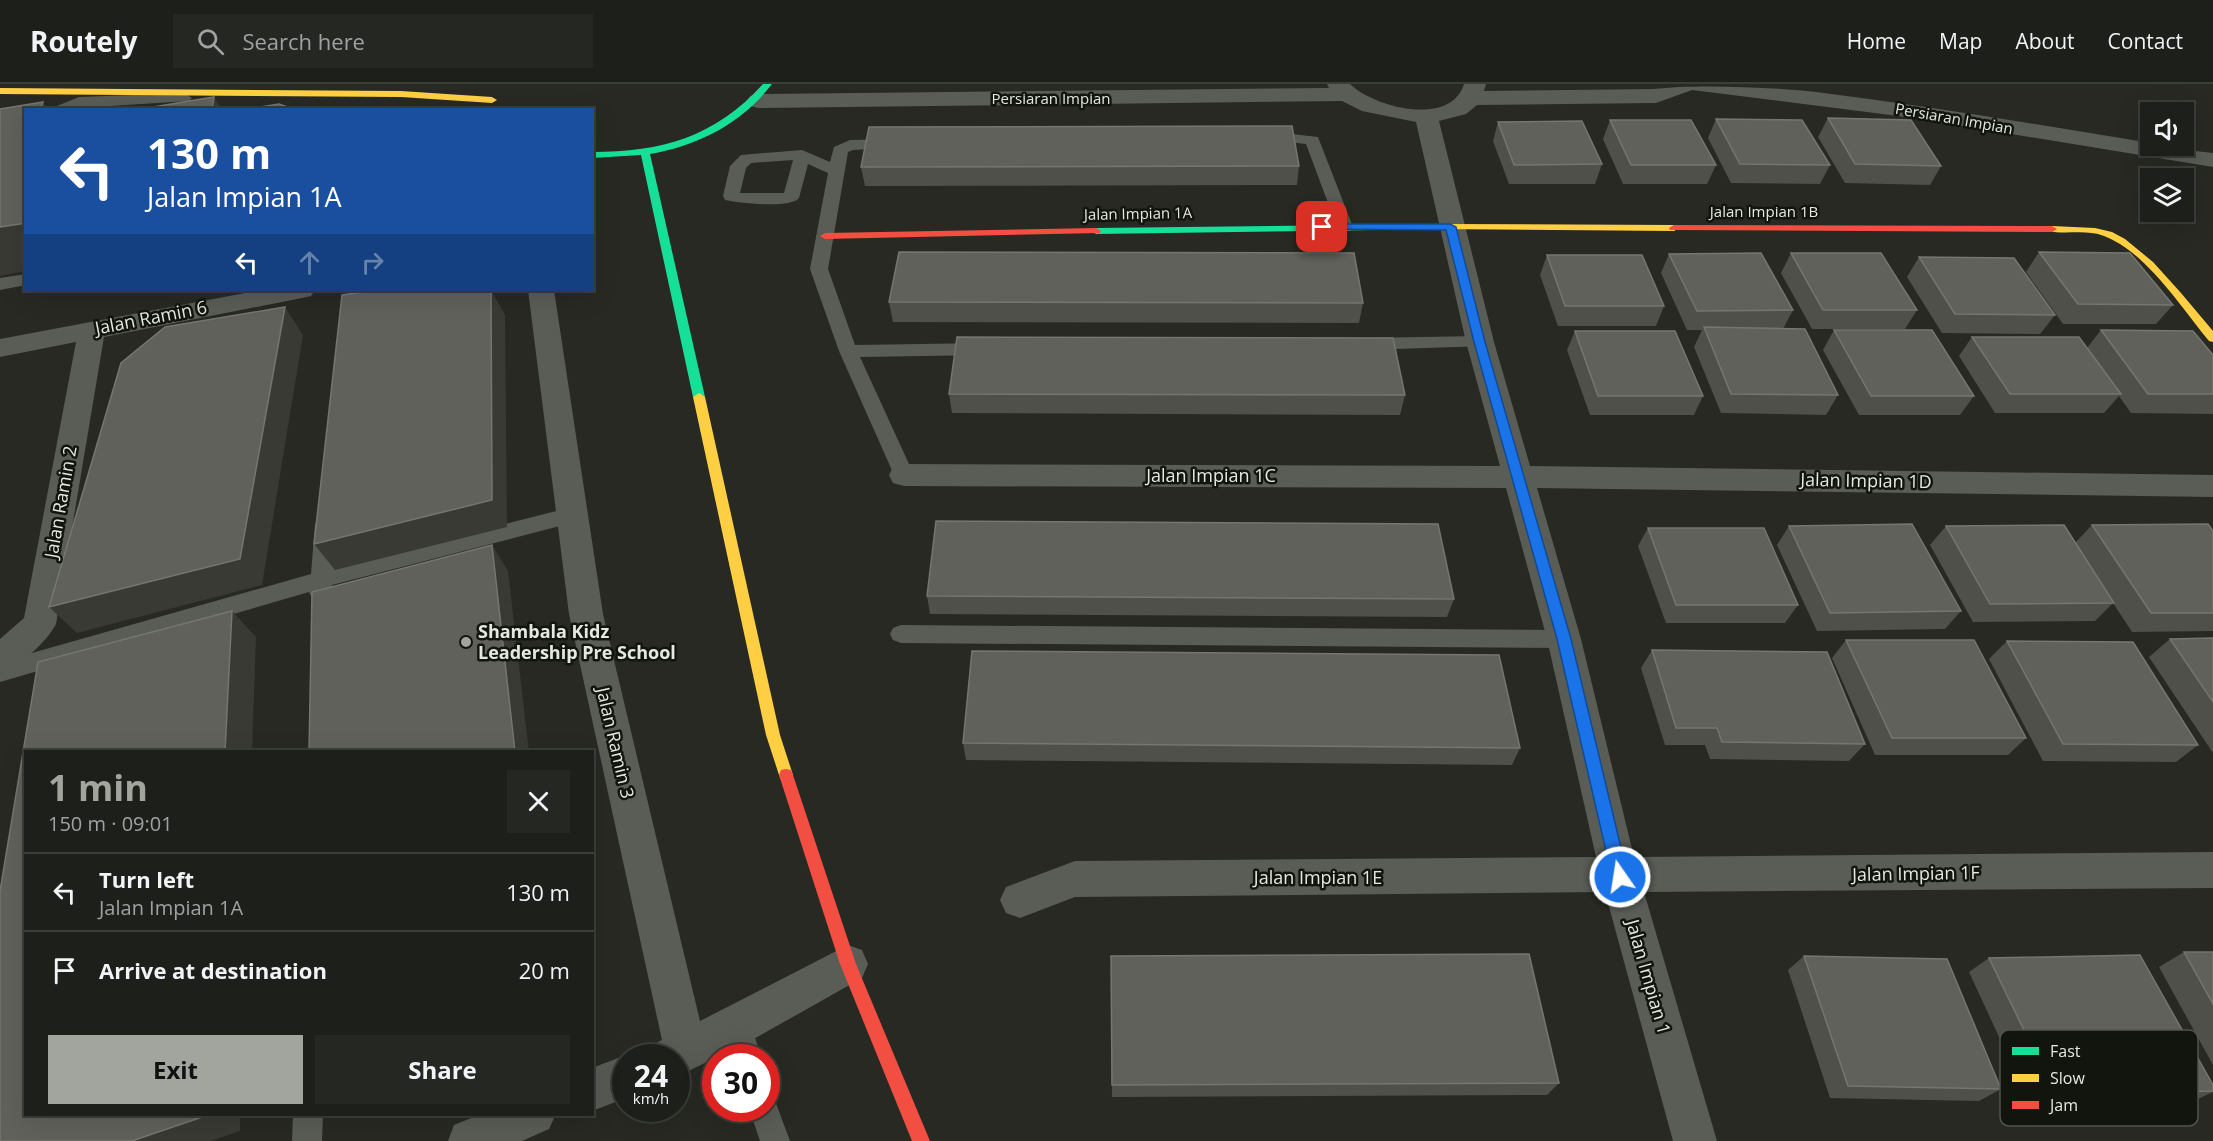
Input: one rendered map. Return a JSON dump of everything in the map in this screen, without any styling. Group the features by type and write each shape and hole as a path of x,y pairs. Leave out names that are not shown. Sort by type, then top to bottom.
{"street":[{"path":"0,90 401,94 494,105 497,84"},
{"path":"1342,89 1356,102 1380,111 1426,116 1461,106 1473,91 1656,96 1688,84"},
{"name":"Persiaran Impian","path":"1694,84 1914,111 2213,160"},
{"name":"Persiaran Impian","path":"763,92 1342,89"},
{"path":"594,155 645,152 681,144 713,132 740,117 763,92"},
{"name":"Jalan Impian 1","path":"1426,116 1450,227 1480,342 1564,639 1620,877 1695,1141"},
{"path":"645,152 773,735 848,964 921,1141"},
{"name":"Jalan Impian 1A","path":"825,236 1450,227"},
{"name":"Jalan Impian 1B","path":"1450,227 2079,229 2109,234 2134,248 2213,338"},
{"name":"Jalan Ramin 6","path":"0,348 297,291"},
{"name":"Jalan Ramin 3","path":"541,291 586,614 677,1044"},
{"name":"Jalan Ramin 2","path":"0,659 39,624 92,329"},
{"name":"Jalan Impian 1C","path":"904,475 1518,477"},
{"name":"Jalan Impian 1D","path":"1518,477 2213,486"},
{"name":"Jalan Impian 1F","path":"1620,877 2213,870"},
{"name":"Jalan Impian 1E","path":"1020,900 1075,879 1620,877"},
{"path":"690,1052 743,1041 848,964"},
{"path":"594,1089 612,1082"},
{"path":"470,1141 529,1116"}],"lane":[{"path":"60,108 79,102 339,93"},
{"path":"1251,136 1286,136 1312,140 1345,227"},
{"path":"904,475 848,351 819,269 837,154 850,145 909,144"},
{"path":"802,155 835,170"},
{"path":"0,284 24,279"},
{"path":"1348,344 1480,342"},
{"path":"848,351 1003,349"},
{"path":"319,614 328,499"},
{"path":"0,672 320,580 572,515"},
{"path":"901,634 1564,639"},
{"path":"308,1116 308,1141"},
{"path":"769,1122 775,1141"}],"building":[{"path":"214,97 212,108 147,108"},
{"path":"43,102 41,108 24,108 24,223 0,227 0,109"},
{"path":"279,104 290,108 254,108"},
{"path":"1828,118 1911,120 1941,166 1855,164"},
{"path":"1716,119 1802,120 1830,165 1740,164"},
{"path":"1610,120 1691,120 1716,165 1631,165"},
{"path":"1582,121 1602,164 1514,165 1498,122"},
{"path":"1292,126 1299,166 861,167 869,127"},
{"path":"899,252 1354,253 1363,303 889,302"},
{"path":"2039,252 2130,253 2173,305 2078,304"},
{"path":"1761,253 1793,310 1697,311 1669,254"},
{"path":"1791,253 1881,253 1917,310 1823,310"},
{"path":"1547,255 1642,255 1664,306 1565,306"},
{"path":"1919,257 2014,258 2055,315 1955,314"},
{"path":"370,291 491,291 492,500 314,544 342,295"},
{"path":"285,307 240,559 49,607 121,363 165,327"},
{"path":"1704,327 1805,329 1838,395 1731,394"},
{"path":"1834,330 1932,330 1974,396 1871,396"},
{"path":"2101,330 2193,331 2213,355 2213,394 2148,394"},
{"path":"1575,331 1675,331 1703,396 1598,396"},
{"path":"957,337 1393,338 1405,395 949,394"},
{"path":"1972,337 2079,337 2121,394 2010,394"},
{"path":"936,521 1438,524 1454,599 927,596"},
{"path":"1912,524 1961,611 1830,613 1789,526"},
{"path":"2208,524 2213,531 2213,613 2151,613 2092,525"},
{"path":"2064,525 2114,603 1990,604 1946,526"},
{"path":"1648,528 1764,528 1798,605 1676,605"},
{"path":"492,545 515,750 309,750 312,592"},
{"path":"232,611 225,750 24,750 24,1116 205,1116 132,1141 0,1141 0,891 38,662"},
{"path":"2213,638 2213,702 2170,639"},
{"path":"1846,640 1974,640 2026,738 1892,738"},
{"path":"2007,641 2133,642 2198,745 2063,744"},
{"path":"1652,650 1827,652 1865,744 1722,742 1717,728 1676,728"},
{"path":"972,651 1499,655 1520,748 963,743"},
{"path":"2184,952 2213,952 2213,1004"},
{"path":"1529,954 1559,1083 1112,1085 1111,956"},
{"path":"2140,955 2182,1030 2024,1030 1989,958"},
{"path":"1804,956 1947,959 2000,1089 1848,1086"},
{"path":"2198,1058 2213,1085 2213,1091 2198,1091"}],"traffic: fast":[{"path":"594,155 642,152 689,141 732,119 768,84"},
{"path":"645,152 699,397"},
{"path":"1096,231 1441,227"}],"traffic: slow":[{"path":"0,91 401,94 492,100"},
{"path":"1441,227 1674,228"},
{"path":"2052,229 2080,229 2108,234 2136,251 2213,338"},
{"path":"699,397 773,735 786,775"}],"traffic: jam":[{"path":"1674,228 2052,229"},
{"path":"825,236 1096,231"},
{"path":"786,775 848,964 921,1141"}],"place":[{"name":"Shambala Kidz Leadership Pre School","path":"466,642"}],"route":[{"path":"1322,227 1450,227 1564,639 1620,877"}]}
